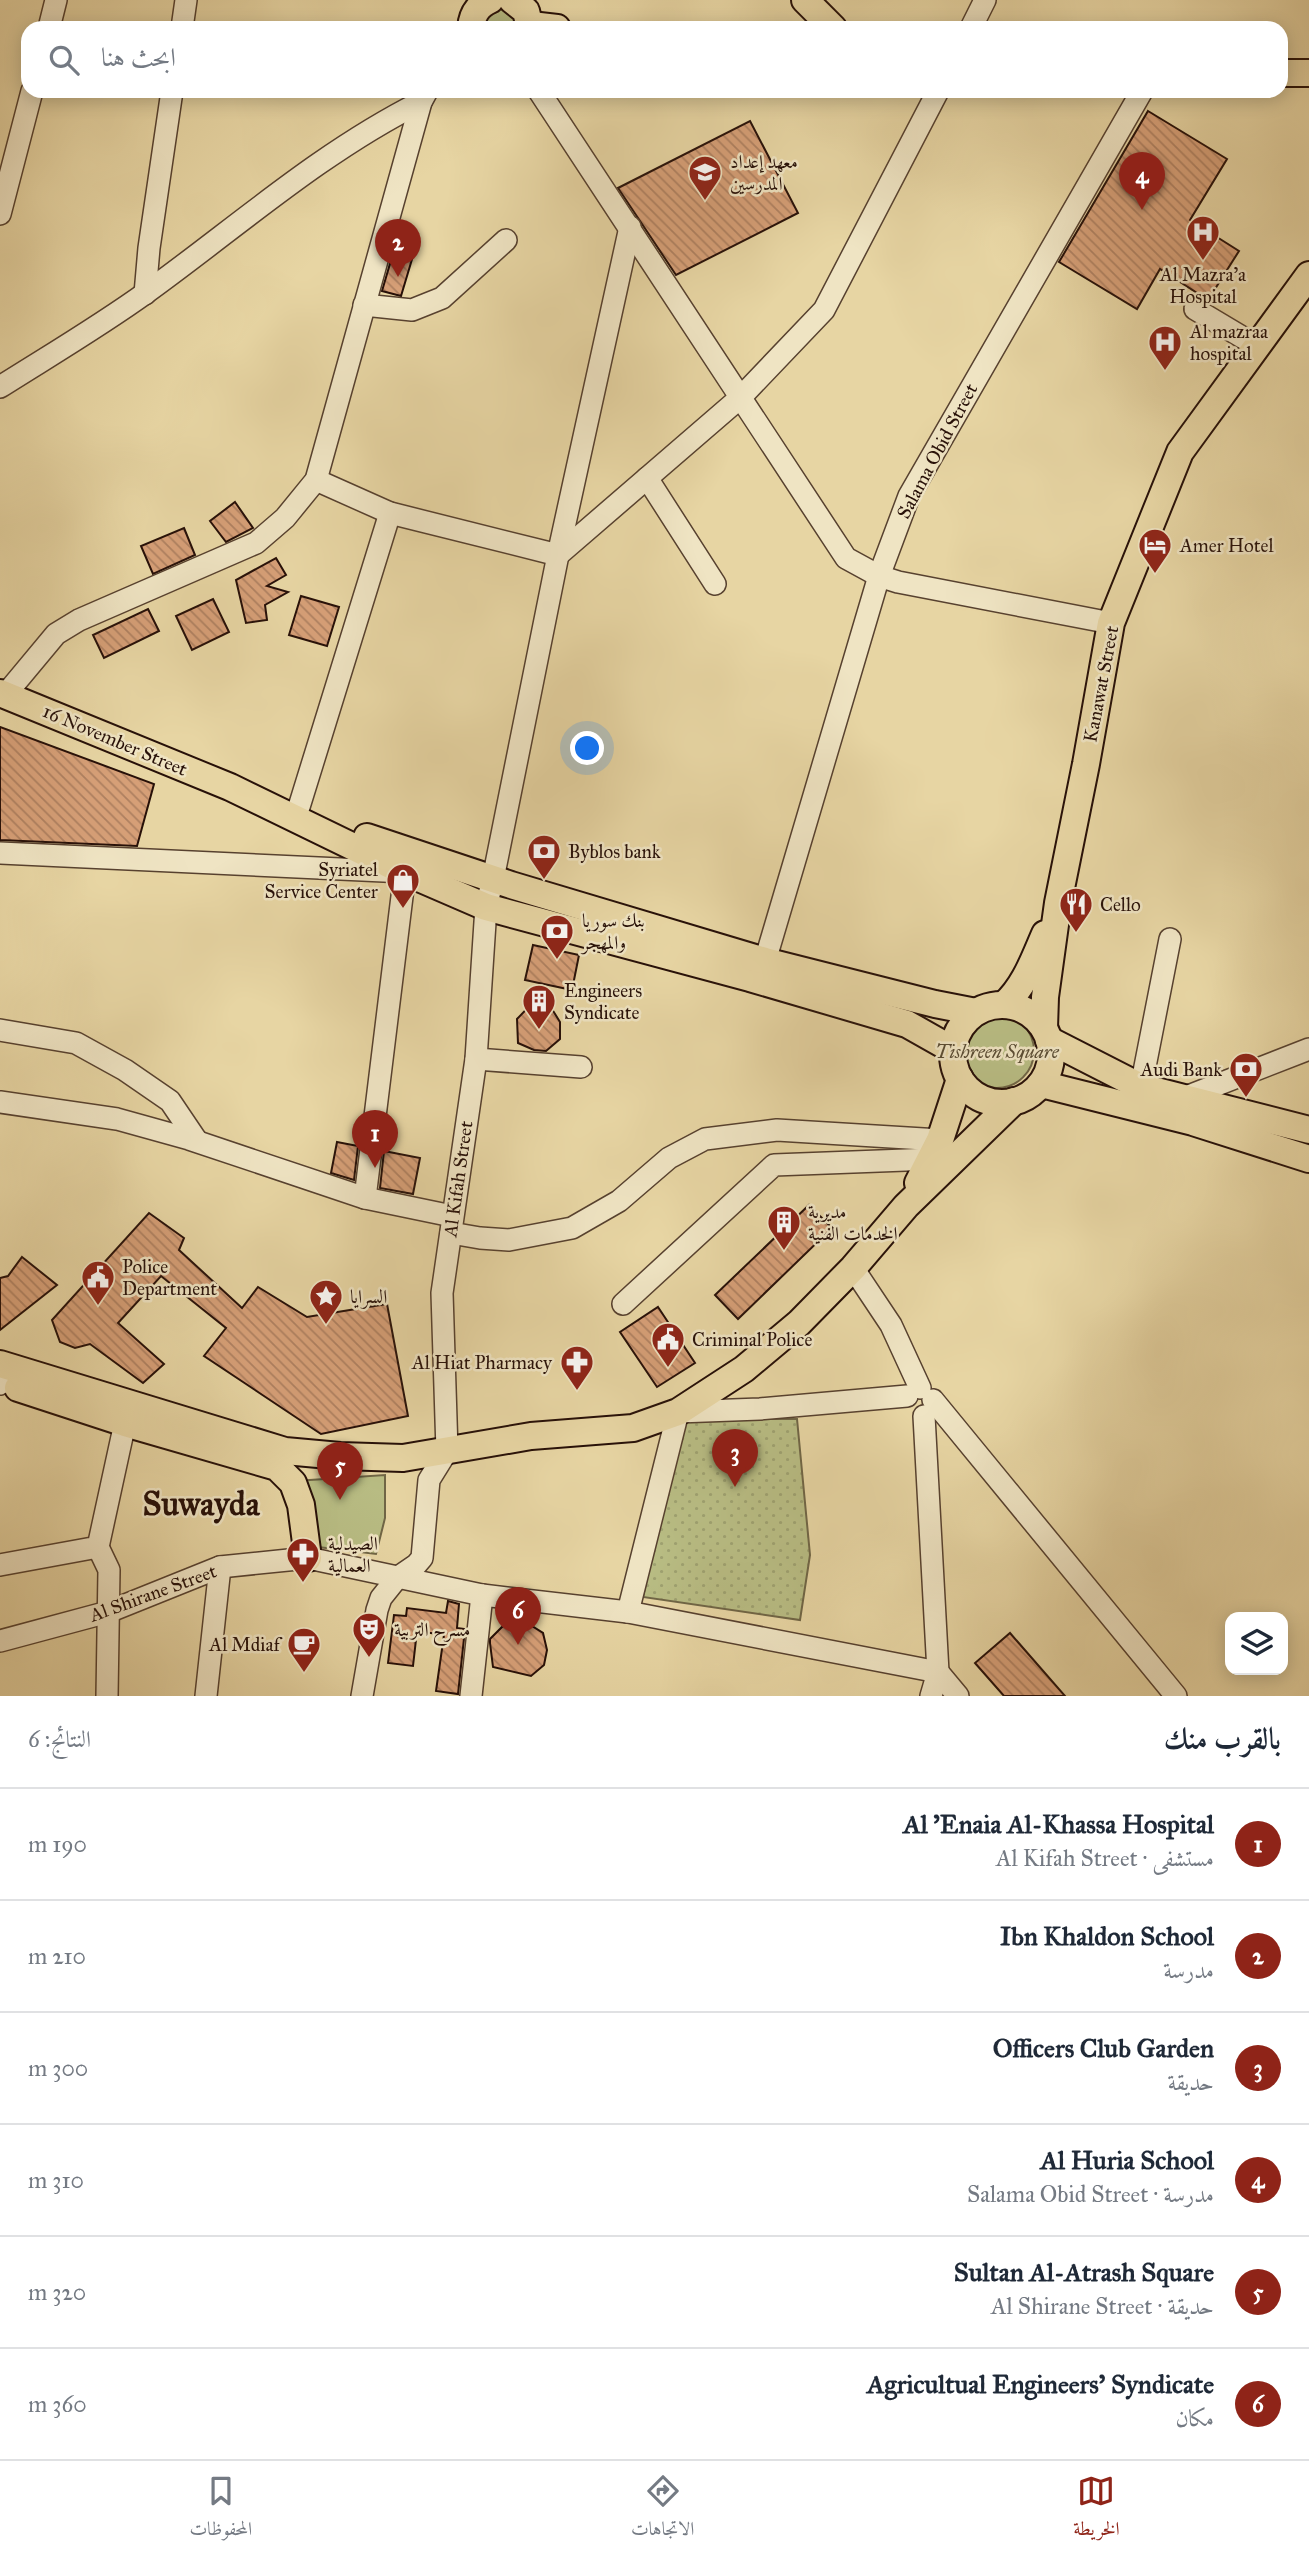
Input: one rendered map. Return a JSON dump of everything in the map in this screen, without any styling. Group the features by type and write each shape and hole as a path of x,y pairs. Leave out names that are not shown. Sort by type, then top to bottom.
{"main road":[{"path":"472,21 478,7 488,0"},
{"path":"805,0 825,21"},
{"path":"523,12 542,21"},
{"path":"1288,73 1309,73"},
{"name":"Kanawat Street","path":"1046,1034 1045,997 1058,903 1111,623 1180,452 1309,275"},
{"name":"16 November Street","path":"3,693 230,787"},
{"path":"230,787 299,807 377,841 765,961 976,1012"},
{"path":"230,787 405,872 486,907 750,978 907,1024 953,1050"},
{"path":"1004,1005 1014,996 1027,975 1058,903"},
{"path":"1046,1034 1051,1055 1048,1070 1041,1084 1024,1098 1014,1101 989,1101 977,1096 955,1070 953,1050 957,1035 965,1022 976,1012 1004,1005 1027,1012 1046,1034 1133,1096 1193,1122 1309,1159"},
{"path":"905,1206 936,1149 960,1079"},
{"path":"1041,1084 1133,1096 1186,1097 1309,1130"},
{"path":"0,1364 285,1451 403,1458 531,1436 633,1427 678,1412 744,1368 799,1323 853,1268 905,1206 1014,1101"},
{"path":"0,1383 277,1467 293,1483 301,1505 307,1558"}],"street":[{"path":"51,21 56,0"},
{"path":"183,21 186,0"},
{"path":"974,21 985,0"},
{"path":"0,214 30,98"},
{"path":"145,294 171,98"},
{"path":"0,387 145,294 332,154 421,98"},
{"path":"3,693 56,634 79,620 256,543 285,518 316,481 423,98"},
{"path":"544,98 846,558 879,576 1111,623"},
{"path":"316,481 390,513 558,555 741,397 824,310 934,98"},
{"name":"Salama Obid Street","path":"765,961 879,576 909,496 1138,98"},
{"name":"Al Kifah Street","path":"447,1451 442,1293 476,1059 486,907 494,879 558,555 630,227"},
{"path":"364,305 412,310 442,298 506,240"},
{"path":"1195,309 1257,346"},
{"path":"647,478 715,584"},
{"path":"299,807 390,513"},
{"path":"0,853 405,872 365,1198"},
{"path":"1133,1096 1170,939"},
{"path":"0,1030 76,1043 125,1070 170,1101 197,1141"},
{"path":"1186,1097 1309,1049"},
{"path":"476,1059 581,1067"},
{"path":"0,1102 117,1119 197,1141 451,1224 481,1238 509,1240 572,1228 619,1201 668,1158 705,1139 777,1130 936,1149"},
{"path":"623,1304 775,1165 936,1149"},
{"path":"853,1268 891,1325 921,1400 938,1672 931,1696"},
{"path":"628,1612 678,1412 921,1400"},
{"path":"921,1400 1176,1696"},
{"path":"107,1696 109,1570 98,1546 125,1423"},
{"path":"362,1696 377,1610 388,1587 422,1558 429,1480 447,1451"},
{"path":"0,1565 98,1546"},
{"name":"Al Shirane Street","path":"0,1641 108,1612 220,1567 307,1558 482,1595 628,1612 938,1672"},
{"path":"206,1696 220,1567"},
{"path":"471,1696 482,1595"},
{"path":"938,1672 958,1696"}],"green space":[{"path":"503,8 515,13 518,21 485,21 495,11"},
{"name":"Tishreen Square","path":"997,1014 1018,1020 1028,1030 1034,1051 1028,1072 1018,1082 997,1088 976,1082 966,1072 960,1051 966,1030 976,1020"},
{"path":"682,1419 797,1419 810,1555 800,1620 643,1597"},
{"path":"385,1475 385,1518 376,1554 293,1544 295,1481"}],"building":[{"path":"1148,111 1227,159 1190,220 1239,251 1208,300 1160,269 1137,309 1059,262"},
{"name":"معهد إعداد المدرسين","path":"750,121 798,213 676,275 618,188"},
{"path":"394,250 413,256 401,296 382,291"},
{"path":"235,502 253,528 226,542 210,521"},
{"path":"184,528 195,555 153,574 141,546"},
{"path":"276,558 286,575 267,586 288,592 265,605 267,620 246,623 236,580"},
{"path":"301,596 339,607 327,646 289,635"},
{"path":"213,599 229,632 192,650 176,616"},
{"path":"148,609 159,631 104,658 93,635"},
{"path":"0,727 154,784 137,846 0,840"},
{"path":"533,945 579,955 572,990 525,980"},
{"name":"Engineers Syndicate","path":"542,993 560,1022 560,1039 546,1051 534,1050 518,1043 517,1019"},
{"path":"337,1142 358,1146 354,1180 331,1173"},
{"path":"384,1151 420,1158 413,1194 380,1188"},
{"name":"مديرية الخدمات الفنية","path":"809,1205 832,1228 738,1319 715,1295"},
{"path":"149,1213 184,1238 179,1250 242,1308 258,1287 307,1317 387,1304 408,1416 321,1434 204,1356 226,1328 161,1276 118,1323 164,1364 143,1383 90,1344 75,1348 60,1342 52,1320"},
{"path":"22,1257 57,1285 0,1330 0,1278 8,1276"},
{"path":"658,1307 695,1363 657,1387 620,1332"},
{"path":"448,1601 459,1604 457,1628 465,1629 458,1694 436,1691 444,1635 417,1631 413,1666 388,1663 394,1615 406,1616 407,1608 446,1613"},
{"path":"524,1621 543,1633 547,1650 544,1665 531,1676 493,1667 490,1639 503,1626"},
{"path":"1010,1633 1065,1696 1004,1696 975,1663"}],"place":[{"name":"معهد إعداد المدرسين","path":"705,202"},
{"name":"Al Huria School","path":"1142,210"},
{"name":"Al Mazra'a Hospital","path":"1203,262"},
{"name":"Ibn Khaldon School","path":"398,277"},
{"name":"Al mazraa hospital","path":"1165,372"},
{"name":"Amer Hotel","path":"1155,575"},
{"name":"Byblos bank","path":"544,881"},
{"name":"Syriatel Service Center","path":"403,910"},
{"name":"Cello","path":"1076,934"},
{"name":"بنك سوريا والمهجر","path":"557,961"},
{"name":"Engineers Syndicate","path":"539,1031"},
{"name":"Audi Bank","path":"1246,1099"},
{"name":"Al 'Enaia Al-Khassa Hospital","path":"375,1168"},
{"name":"مديرية الخدمات الفنية","path":"784,1252"},
{"name":"Police Department","path":"98,1307"},
{"name":"السرايا","path":"326,1326"},
{"name":"Criminal Police","path":"668,1369"},
{"name":"Al Hiat Pharmacy","path":"577,1392"},
{"name":"Officers Club Garden","path":"735,1487"},
{"name":"Sultan Al-Atrash Square","path":"340,1500"},
{"name":"الصيدلية العمالية","path":"303,1584"},
{"name":"Agricultual Engineers' Syndicate","path":"518,1645"},
{"name":"مسرح التربية","path":"369,1659"},
{"name":"Al Mdiaf","path":"304,1674"}],"district":[{"name":"Suwayda","path":"201,1504"}]}
